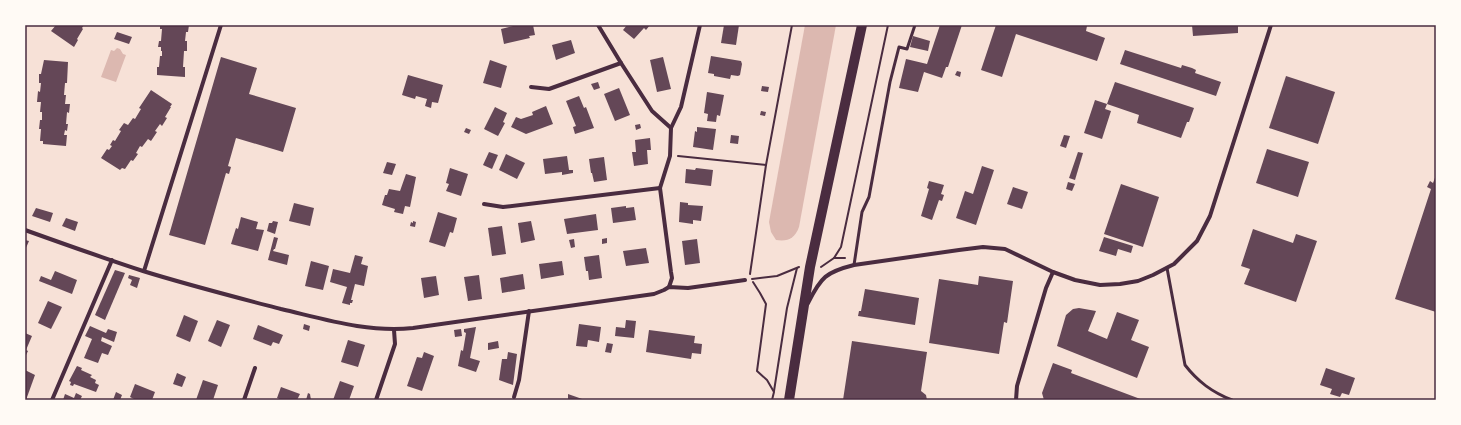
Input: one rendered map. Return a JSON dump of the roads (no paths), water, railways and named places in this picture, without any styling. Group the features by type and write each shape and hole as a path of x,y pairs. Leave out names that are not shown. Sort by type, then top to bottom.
{"main road":[{"path":"789,400 810,267 862,25"}],"street":[{"path":"144,271 221,25"},
{"path":"598,25 652,111 671,128"},
{"path":"669,287 671,282 671,272 660,188 670,156 671,128 681,107 700,25"},
{"path":"802,315 815,288 824,277 839,269 854,264 983,247 1005,249 1053,272 1075,280 1100,285 1138,281 1168,268 1197,241 1210,216 1271,25"},
{"path":"531,87 549,89 621,63"},
{"path":"484,204 503,207 660,188"},
{"path":"25,230 144,271 262,304 330,321 369,328 394,330 654,294 669,287 688,288 744,280"},
{"path":"52,400 112,260"},
{"path":"1016,400 1017,386 1046,288 1053,272"},
{"path":"514,397 519,380 529,311"},
{"path":"376,400 395,344 394,330"},
{"path":"244,400 255,368"}],"lane":[{"path":"854,264 862,212 869,197 890,82 899,47 907,49 915,25"},
{"path":"1168,268 1185,365 1194,376 1215,393 1232,400"}]}
